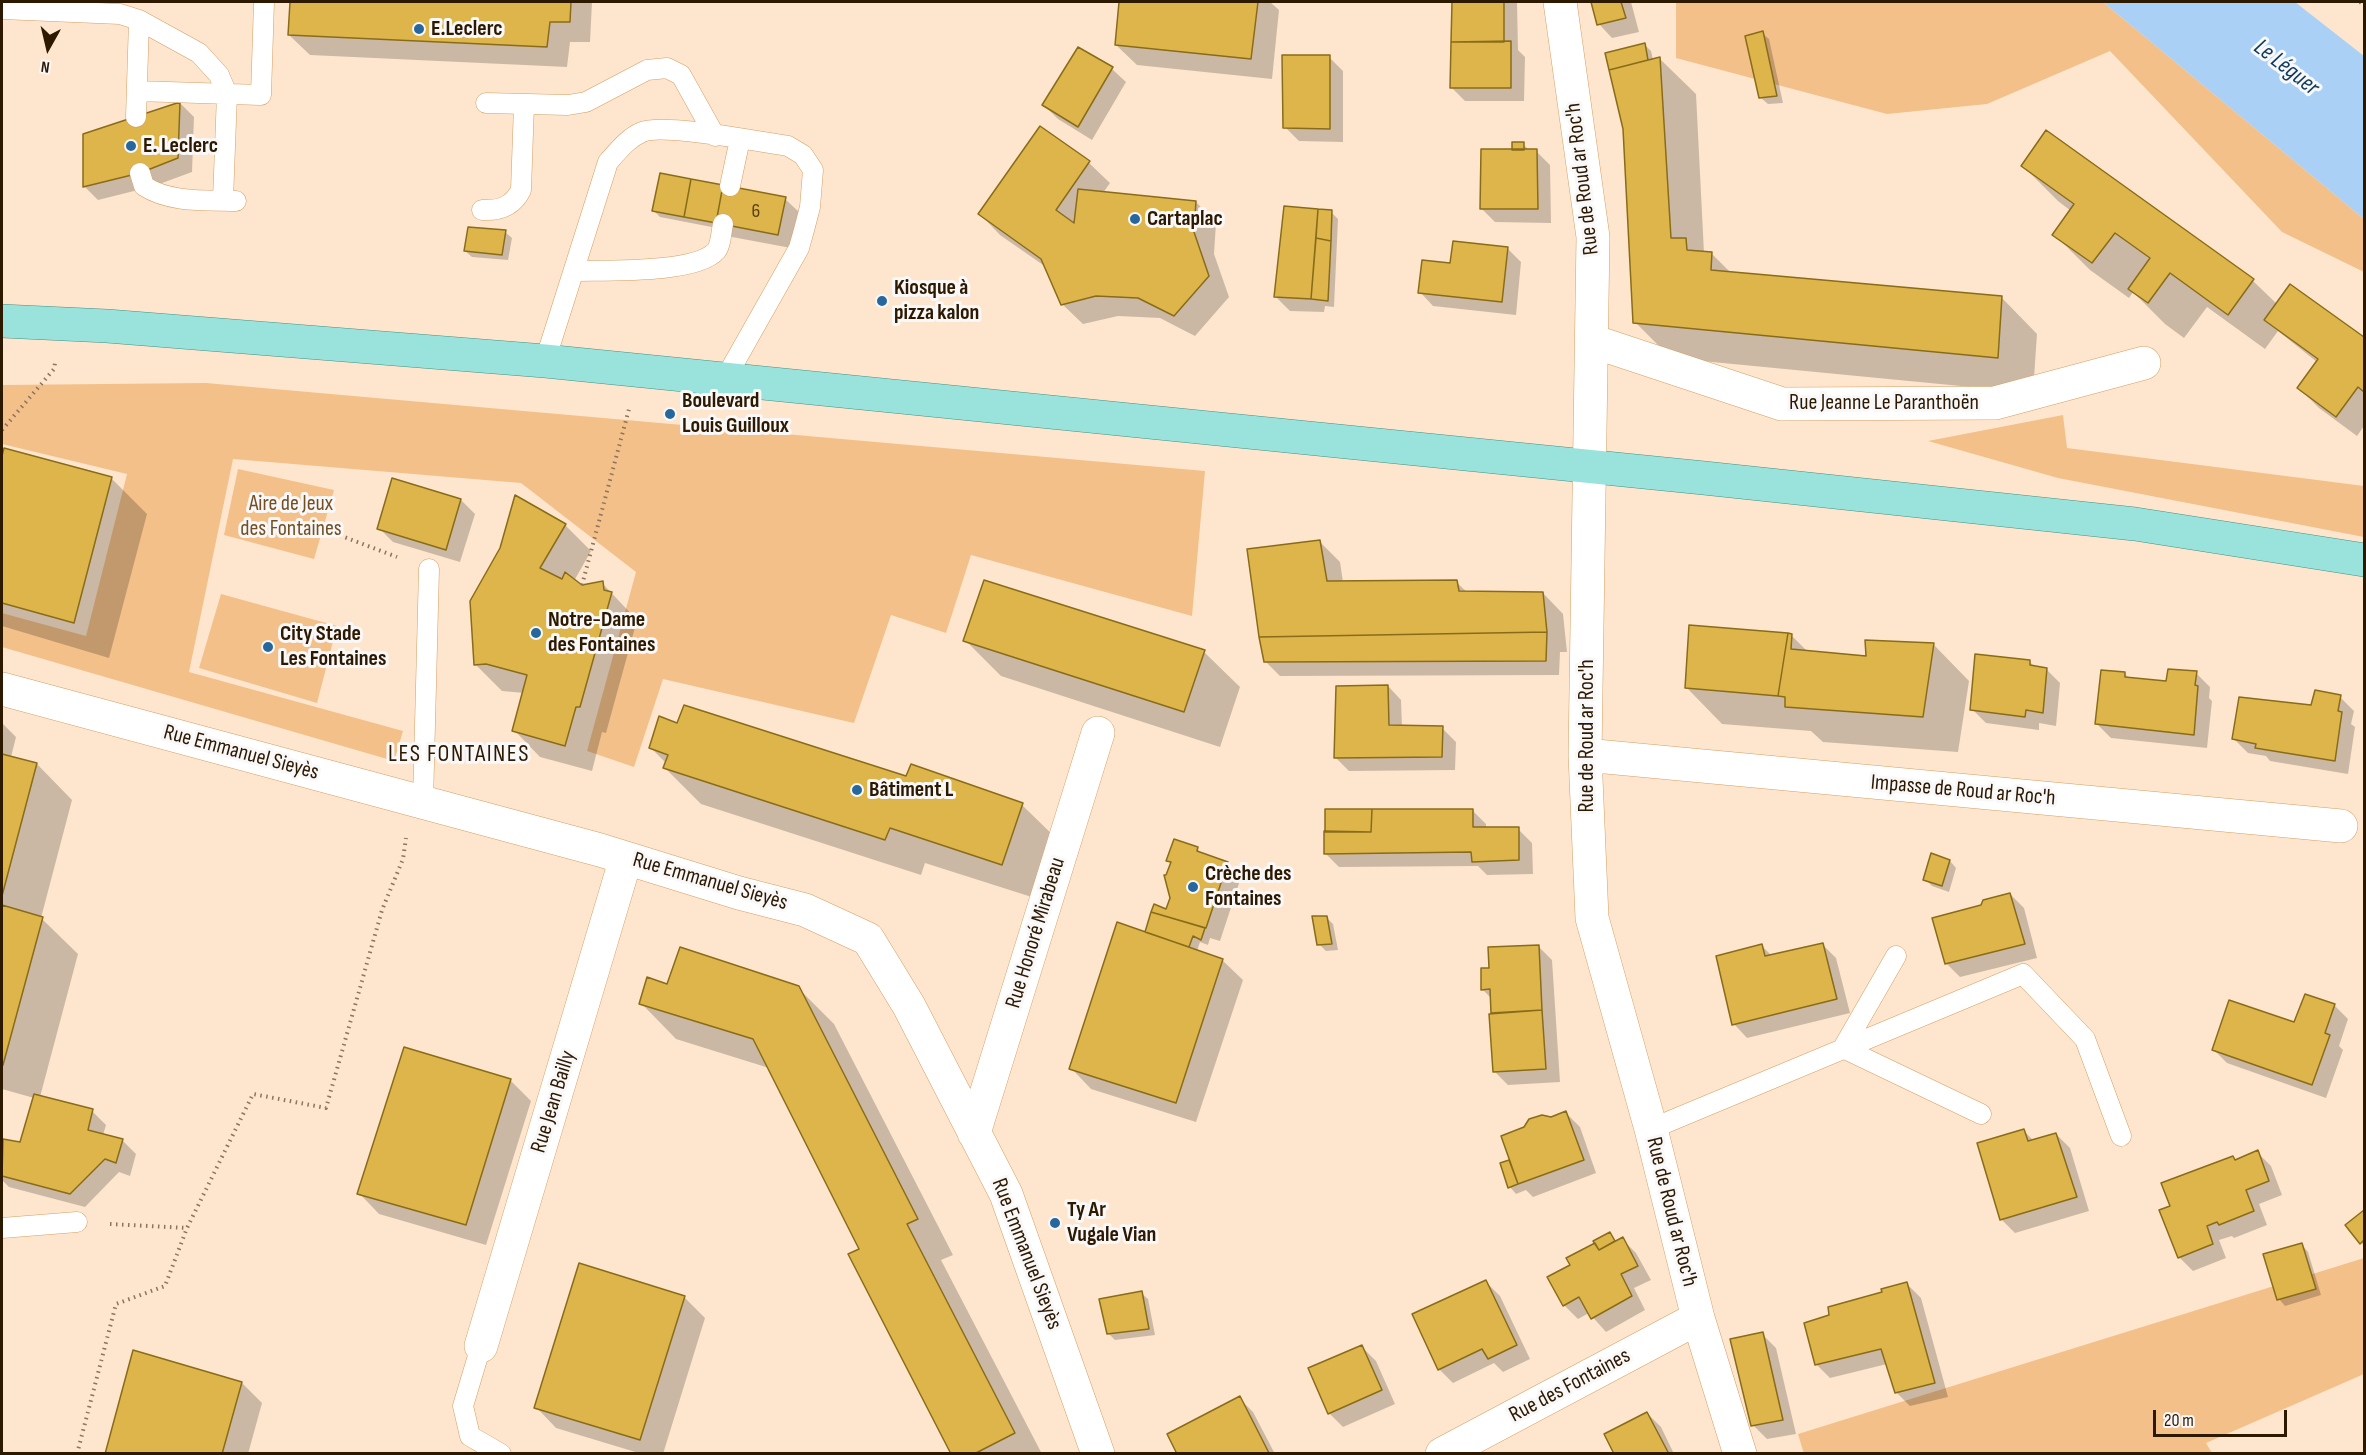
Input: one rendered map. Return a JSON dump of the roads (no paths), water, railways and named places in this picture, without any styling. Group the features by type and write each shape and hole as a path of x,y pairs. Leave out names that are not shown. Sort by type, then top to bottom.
{"main road":[{"path":"2,321 60,323 640,370 2135,524 2364,560"}],"street":[{"name":"Rue de Roud ar Roc'h","path":"1560,2 1593,237 1592,431 1589,468 1585,755 1592,918 1651,1129 1698,1318 1740,1454"},
{"name":"Rue Jeanne Le Paranthoën","path":"1592,341 1782,404 1995,403 2144,363"},
{"name":"Rue Emmanuel Sieyès","path":"2,689 417,800 626,858 739,893 805,909 868,939 909,1006 1006,1194 1098,1454"},
{"name":"Rue Honoré Mirabeau","path":"974,1133 1098,733"},
{"name":"Impasse de Roud ar Roc'h","path":"1585,755 2341,826"},
{"name":"Rue Jean Bailly","path":"481,1346 626,858"},
{"name":"Rue des Fontaines","path":"1442,1454 1698,1318"}],"lane":[{"path":"137,91 261,95 264,2"},
{"path":"2,9 120,8 199,53 219,75 227,94 230,200 162,195 144,186 140,173"},
{"path":"136,117 139,20"},
{"path":"486,103 568,105 586,102 647,70 668,68 681,75 715,136"},
{"path":"482,210 501,209 517,198 521,190 524,105"},
{"path":"545,361 608,162 625,143 643,132 664,128 788,146 802,155 813,170 813,185 799,248 725,379"},
{"path":"730,186 740,139"},
{"path":"574,271 661,269 693,263 712,255 718,248 723,224"},
{"path":"417,800 429,570"},
{"path":"1843,1048 1896,956"},
{"path":"1651,1129 2023,975 2085,1039 2121,1136"},
{"path":"1843,1048 1981,1114"},
{"path":"2,1228 77,1222"},
{"path":"481,1346 463,1406 470,1436 501,1454"}],"water":[{"name":"Le Léguer","path":"2103,2 2295,2 2364,56 2364,219"}],"place":[{"name":"E.Leclerc","path":"419,29"},
{"name":"E. Leclerc","path":"131,146"},
{"name":"Cartaplac","path":"1135,219"},
{"name":"Kiosque à pizza kalon","path":"882,301"},
{"name":"Boulevard Louis Guilloux","path":"670,414"},
{"name":"Notre-Dame des Fontaines","path":"536,633"},
{"name":"City Stade Les Fontaines","path":"268,647"},
{"name":"Bâtiment L","path":"857,790"},
{"name":"Crèche des Fontaines","path":"1193,887"},
{"name":"Ty Ar Vugale Vian","path":"1055,1223"}],"district":[{"name":"LES FONTAINES","path":"459,755"}],"park label":[{"name":"Aire de Jeux des Fontaines","path":"291,516"}]}
